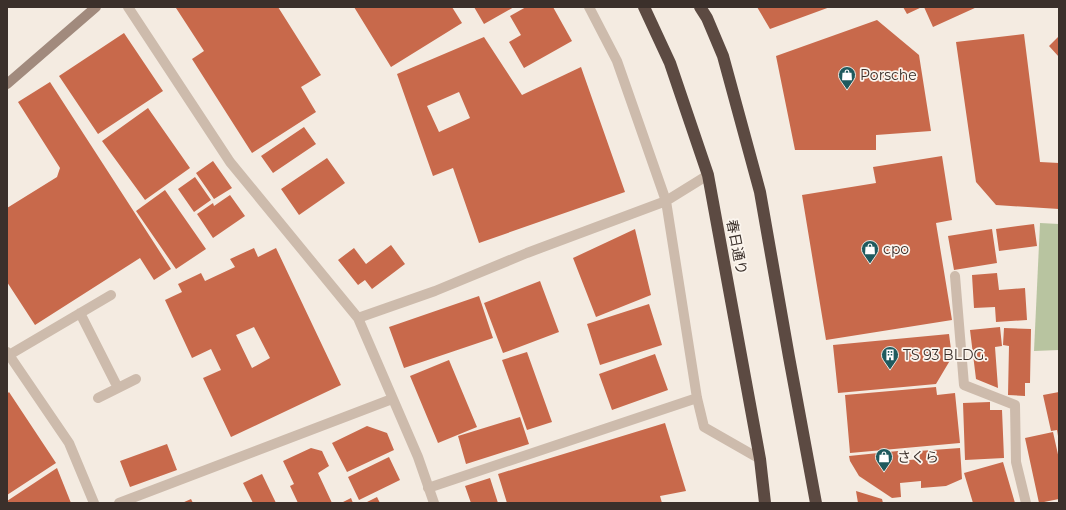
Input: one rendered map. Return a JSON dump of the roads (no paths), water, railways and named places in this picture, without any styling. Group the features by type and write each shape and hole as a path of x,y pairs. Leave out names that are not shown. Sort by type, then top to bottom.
{"highway":[{"name":"春日通り","path":"644,7 670,63 708,175 760,459 765,503"},
{"path":"700,7 707,18 722,56 760,192 816,503"}],"street":[{"path":"7,84 96,7"},
{"path":"128,7 230,162 358,318 418,457 434,503"},
{"path":"589,7 617,61 666,201 697,398 704,427 760,459"},
{"path":"358,318 436,291 527,253 666,201 708,175"},
{"path":"955,276 964,385 1015,405 1016,462 1026,503"},
{"path":"94,503 69,443 8,353 111,295"},
{"path":"80,313 118,388"},
{"path":"98,398 136,379"},
{"path":"428,488 697,398"},
{"path":"119,503 392,399"}],"place":[{"name":"Porsche","path":"847,90"},
{"name":"cpo","path":"870,264"},
{"name":"TS 93 BLDG.","path":"890,370"},
{"name":"さくら","path":"884,472"}]}
